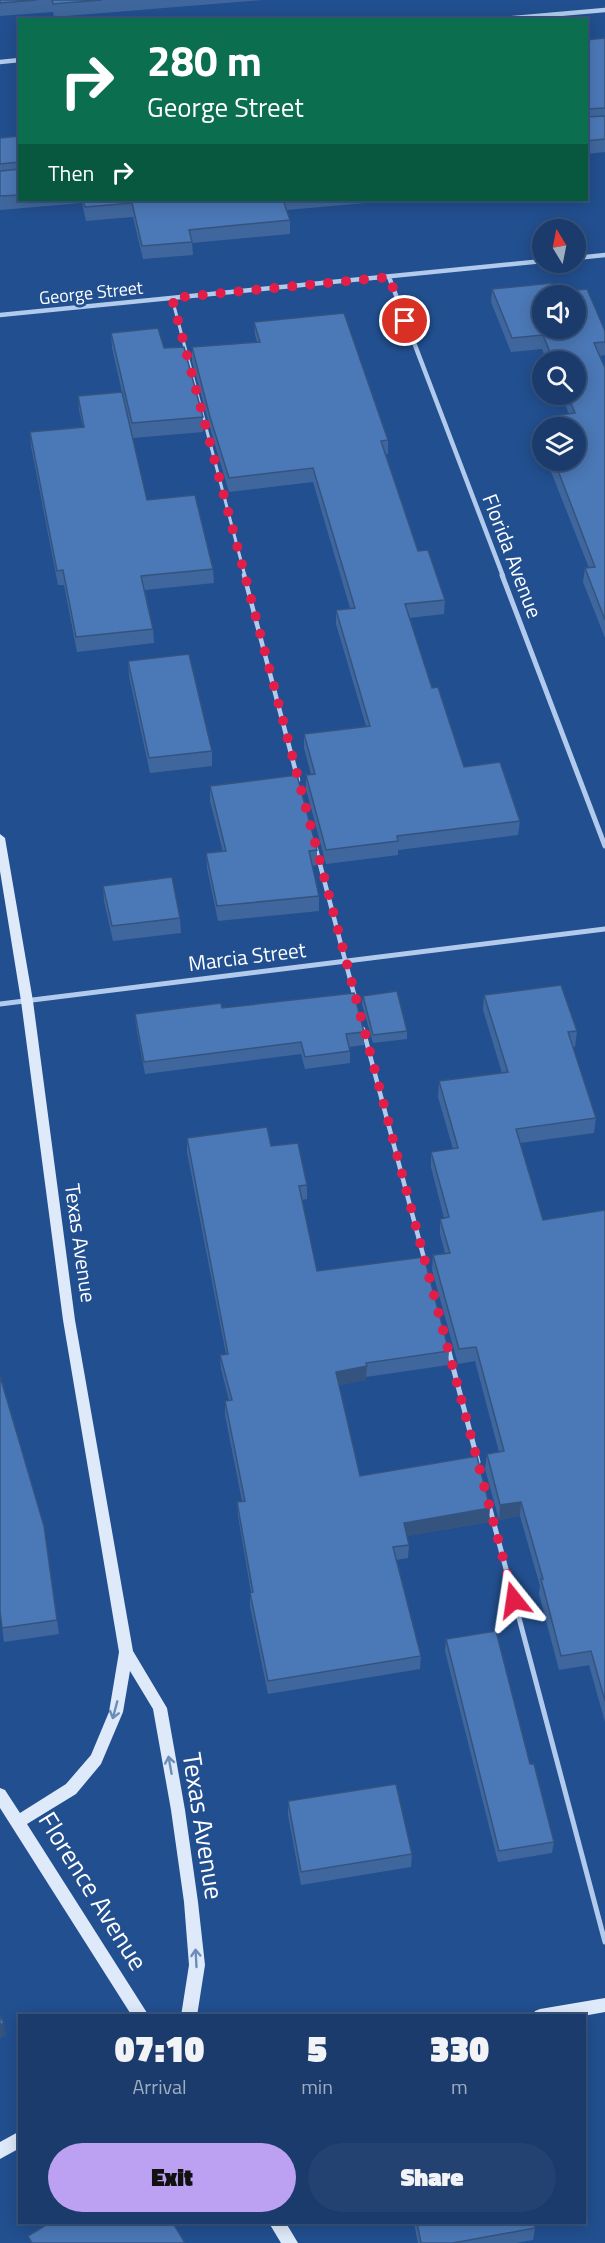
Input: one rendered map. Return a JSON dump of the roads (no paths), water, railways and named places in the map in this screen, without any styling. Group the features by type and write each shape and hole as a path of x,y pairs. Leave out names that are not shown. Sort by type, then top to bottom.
{"street":[{"path":"514,18 605,10"},
{"path":"0,62 18,60"},
{"path":"586,257 605,255"},
{"name":"George Street","path":"0,315 532,262"},
{"name":"Florida Avenue","path":"389,277 605,846"},
{"name":"Texas Avenue","path":"0,838 27,1001 69,1320 126,1652 116,1712 96,1759 71,1789 18,1822"},
{"name":"Marcia Street","path":"0,1004 605,929"},
{"name":"Texas Avenue","path":"126,1652 160,1708 172,1776 191,1902 197,1965 189,2014"},
{"name":"Florence Avenue","path":"0,1795 140,2014"},
{"path":"552,2014 605,2005"},
{"path":"0,2151 18,2140"},
{"path":"278,2224 290,2243"}],"lane":[{"path":"172,298 300,790"},
{"path":"315,847 357,1007"},
{"path":"360,1019 428,1273"},
{"path":"446,1342 480,1469"},
{"path":"489,1503 605,1942"}]}
